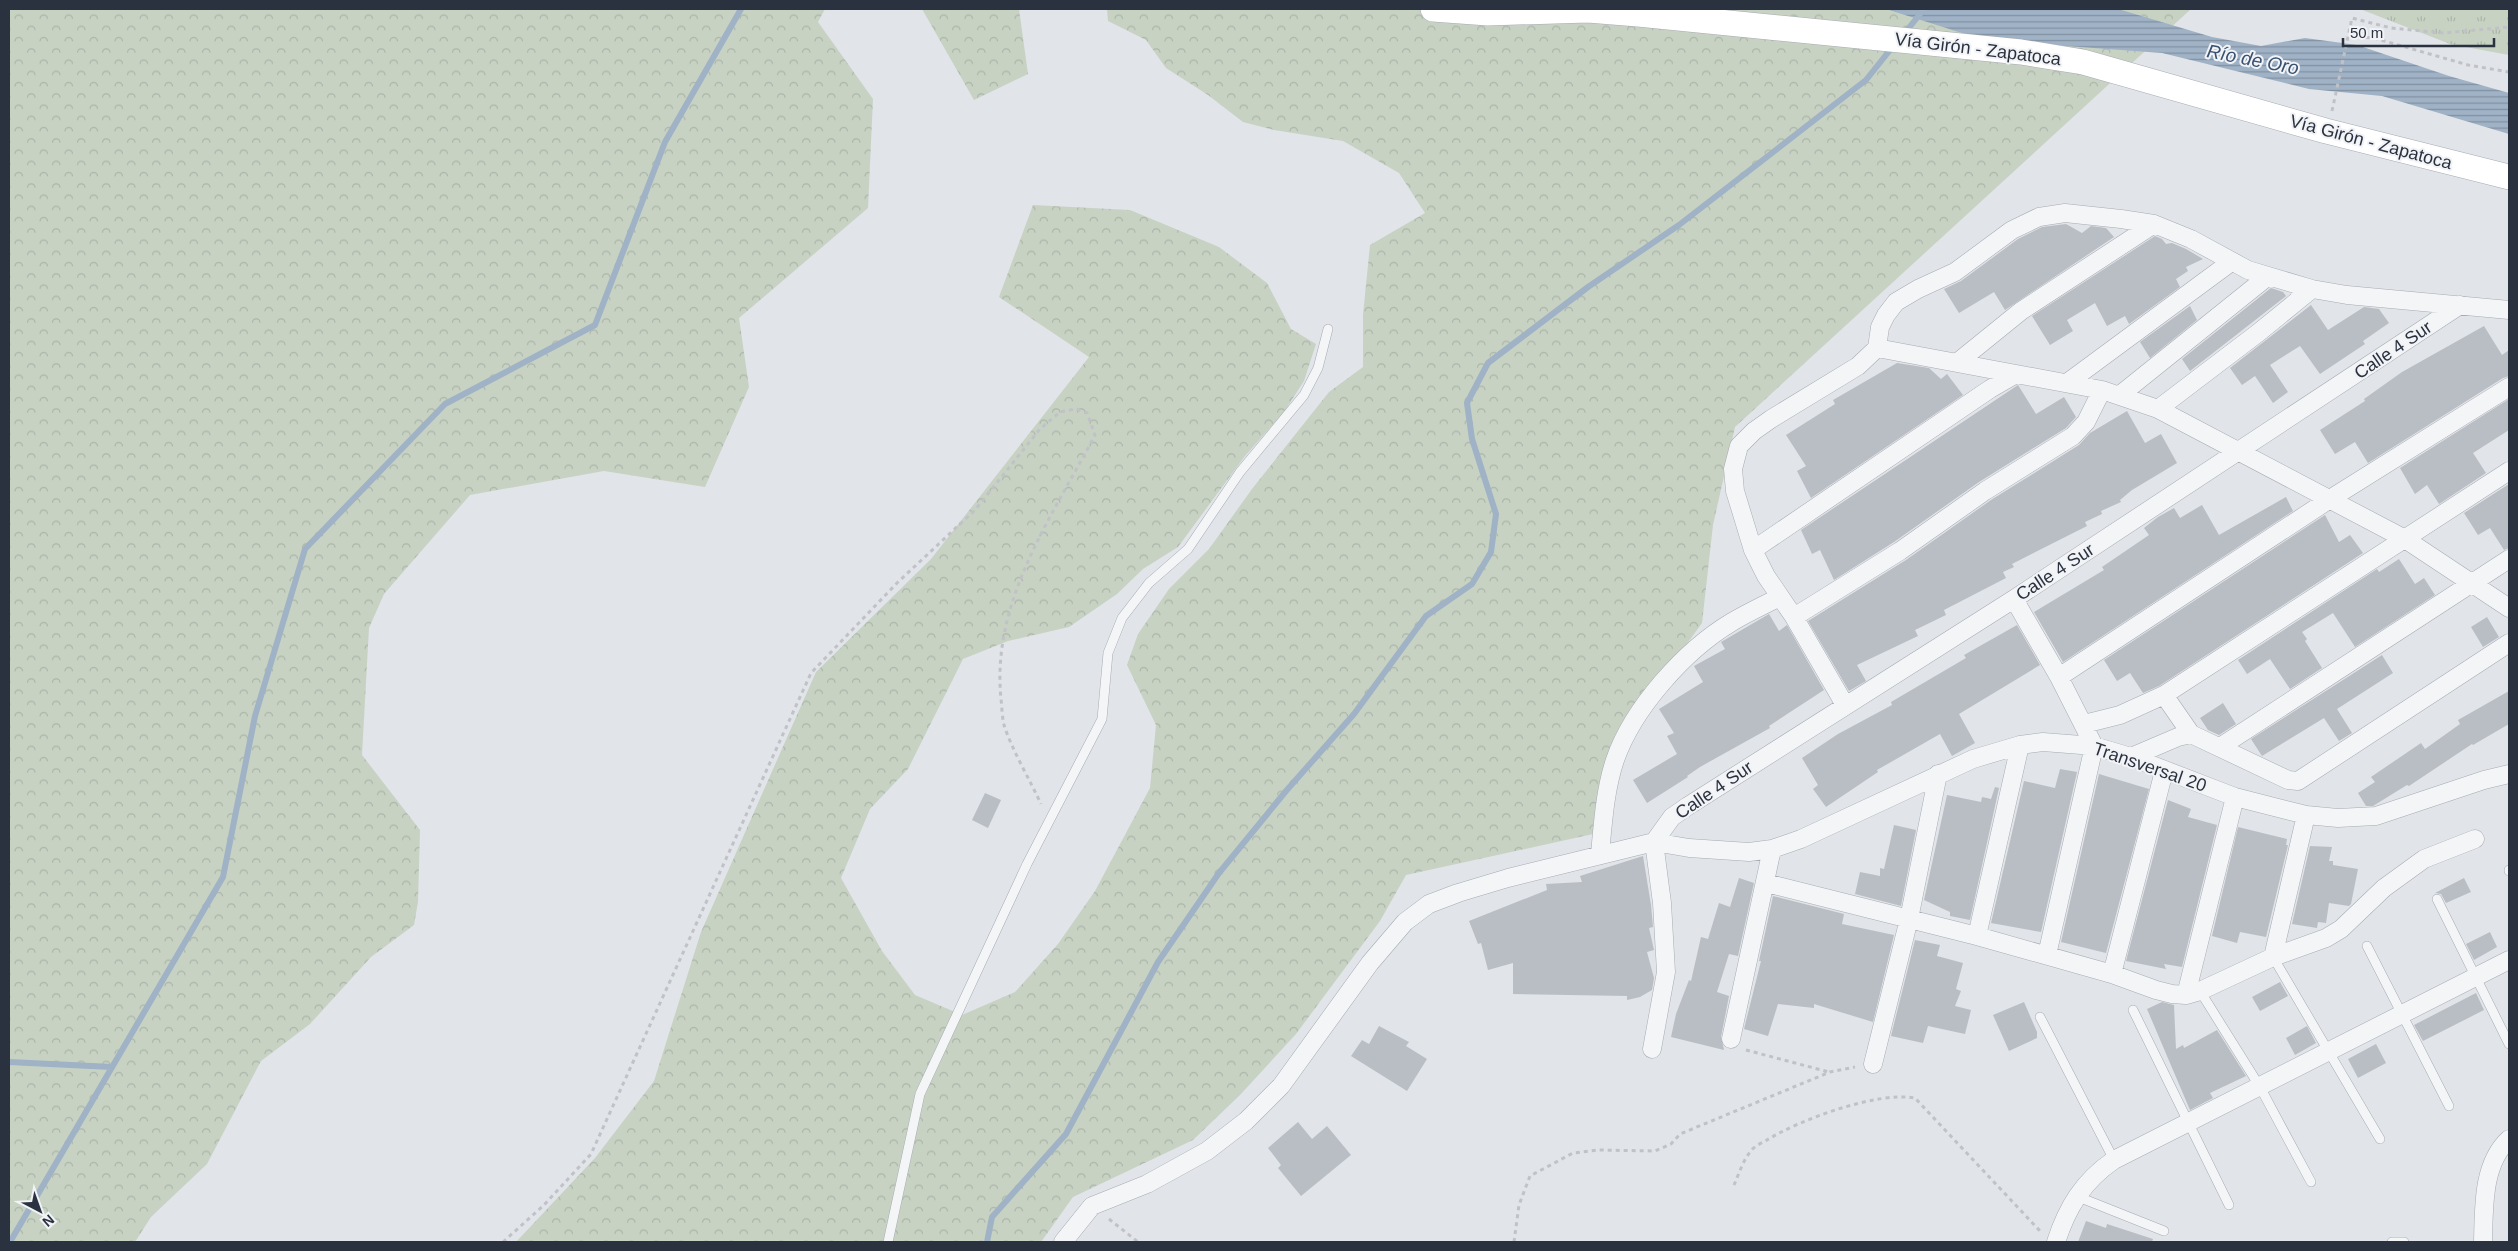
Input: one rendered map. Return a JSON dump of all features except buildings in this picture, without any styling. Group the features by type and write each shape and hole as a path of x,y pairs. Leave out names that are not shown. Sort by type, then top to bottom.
{"main road":[{"name":"Vía Girón - Zapatoca","path":"1433,9 1488,13 1588,10 1876,38 1937,42 2083,62 2326,131 2509,177"}],"street":[{"path":"1845,705 1753,550 1735,491 1733,469 1739,446 1754,431 1858,366 1877,348 1880,327 1896,302 1918,289 1955,272 2012,230 2039,217 2064,213 2154,224 2191,239 2231,262 2267,277 2312,289 2347,295 2509,310"},
{"path":"1958,362 2021,311 2154,224"},
{"path":"2067,383 2231,262"},
{"path":"2120,395 2267,277"},
{"path":"2158,409 2258,333 2312,289"},
{"name":"Calle 4 Sur","path":"1654,842 1660,831 1680,812 2014,599 2460,305"},
{"path":"1877,348 2102,390 2158,409 2241,451 2405,540 2509,608"},
{"path":"1753,550 1990,389 2016,374"},
{"path":"2059,677 2330,499 2509,387"},
{"path":"1794,617 1900,551 1985,491 2073,436 2096,408 2102,390"},
{"path":"2084,724 2120,716 2164,695 2509,471"},
{"path":"2220,747 2509,559"},
{"path":"1600,854 1606,799 1616,759 1633,723 1657,689 1694,650 1731,622 1780,597"},
{"path":"2014,599 2059,677 2094,746 2048,955"},
{"path":"2164,695 2191,734 2288,780 2298,781 2509,643"},
{"path":"2131,757 2178,737 2191,734"},
{"name":"Transversal 20","path":"1654,842 1721,852 1772,849 1817,832 1973,759 2020,745 2042,742 2094,746 2131,757 2234,797 2306,815 2338,818 2376,816 2484,780 2509,774"},
{"path":"1977,936 2020,745"},
{"path":"2112,974 2164,771"},
{"path":"1873,1064 1909,918 1938,774"},
{"path":"2193,993 2234,797"},
{"path":"2273,958 2306,815"},
{"path":"1766,883 2048,955 2112,974 2156,990 2172,994 2193,993 2333,933 2355,916 2384,888 2424,859 2475,839"},
{"path":"1063,1242 1092,1206 1147,1184 1198,1156 1246,1121 1281,1086 1376,956 1405,922 1429,904 1458,893 1600,854 1654,842 1662,903 1666,972 1652,1049"},
{"path":"1731,1039 1772,849"},
{"path":"2050,1239 2063,1221 2076,1196 2088,1181 2114,1160 2509,960"},
{"path":"2483,1242 2485,1192 2491,1169 2506,1144"}],"lane":[{"path":"888,1242 920,1094 1049,821 1102,719 1108,653 1122,618 1149,583 1188,549 1240,472 1304,395 1318,368 1328,329"},
{"path":"2437,899 2509,1044"},
{"path":"2367,946 2449,1106"},
{"path":"2273,958 2380,1139"},
{"path":"2193,993 2260,1087 2311,1182"},
{"path":"2132,1010 2190,1121 2230,1205"},
{"path":"2040,1017 2114,1160"},
{"path":"2076,1196 2164,1231"},
{"path":"2392,1242 2404,1242"}],"path":[{"path":"2336,94 2350,36 2350,21 2352,18 2391,28 2444,33 2509,26"},
{"path":"2350,36 2374,38 2468,65 2509,72"},
{"path":"503,1242 544,1205 591,1154 811,673 898,582 975,510 1040,429 1060,412 1076,409 1087,413 1095,435 1050,514 1022,574 1008,618 1000,652 999,678 1004,725 1049,821"},
{"path":"1731,1039 1732,1044 1736,1047 1830,1072"},
{"path":"1514,1242 1519,1205 1530,1176 1573,1152 1597,1150 1655,1151 1671,1144 1680,1134 1830,1072 1873,1064"},
{"path":"1734,1185 1751,1150 1779,1132 1823,1114 1902,1096 1915,1098 2050,1239"},
{"path":"1092,1206 1138,1242"}],"green space":[{"path":"9,9 825,9 818,22 873,99 868,208 739,318 749,387 705,487 604,471 470,495 384,594 369,628 362,755 420,830 418,902 414,925 371,957 310,1024 261,1061 207,1164 151,1217 135,1242 9,1242"},
{"path":"922,9 1019,9 1028,74 974,100"},
{"path":"1107,9 2191,9 1735,427 1713,525 1702,623 1615,743 1593,834 1406,875 1380,921 1296,1034 1240,1095 1193,1140 1073,1197 1041,1242 516,1242 595,1158 654,1081 701,932 816,672 931,559 1089,357 999,297 1033,205 1130,210 1219,247 1267,283 1291,329 1316,344 1304,381 1284,412 1245,456 1178,547 1143,569 1117,594 1069,627 1008,641 963,659 908,769 870,809 841,878 882,951 915,995 962,1015 1015,992 1058,944 1095,891 1150,788 1156,725 1127,665 1138,634 1169,589 1209,549 1252,489 1329,392 1363,367 1363,315 1370,245 1425,213 1399,173 1343,141 1274,130 1243,122 1208,95 1166,68 1146,40 1108,21"},
{"path":"2360,9 2509,9 2509,55 2450,44"}],"water":[{"name":"Río de Oro","path":"1886,9 2118,9 2212,37 2261,46 2305,38 2357,45 2449,76 2509,93 2509,134 2382,96 2309,89 2162,53 1984,40"}],"waterway":[{"path":"10,1242 223,877 255,716 305,549 445,404 595,325 665,142 741,9"},
{"path":"1904,34 1924,9"},
{"path":"987,1242 992,1217 1066,1134 1158,962 1219,873 1286,791 1354,714 1426,616 1472,584 1491,552 1496,514 1472,439 1467,403 1488,363 1588,287 1679,225 1866,80 1894,45"},
{"path":"9,1062 112,1067"}]}
